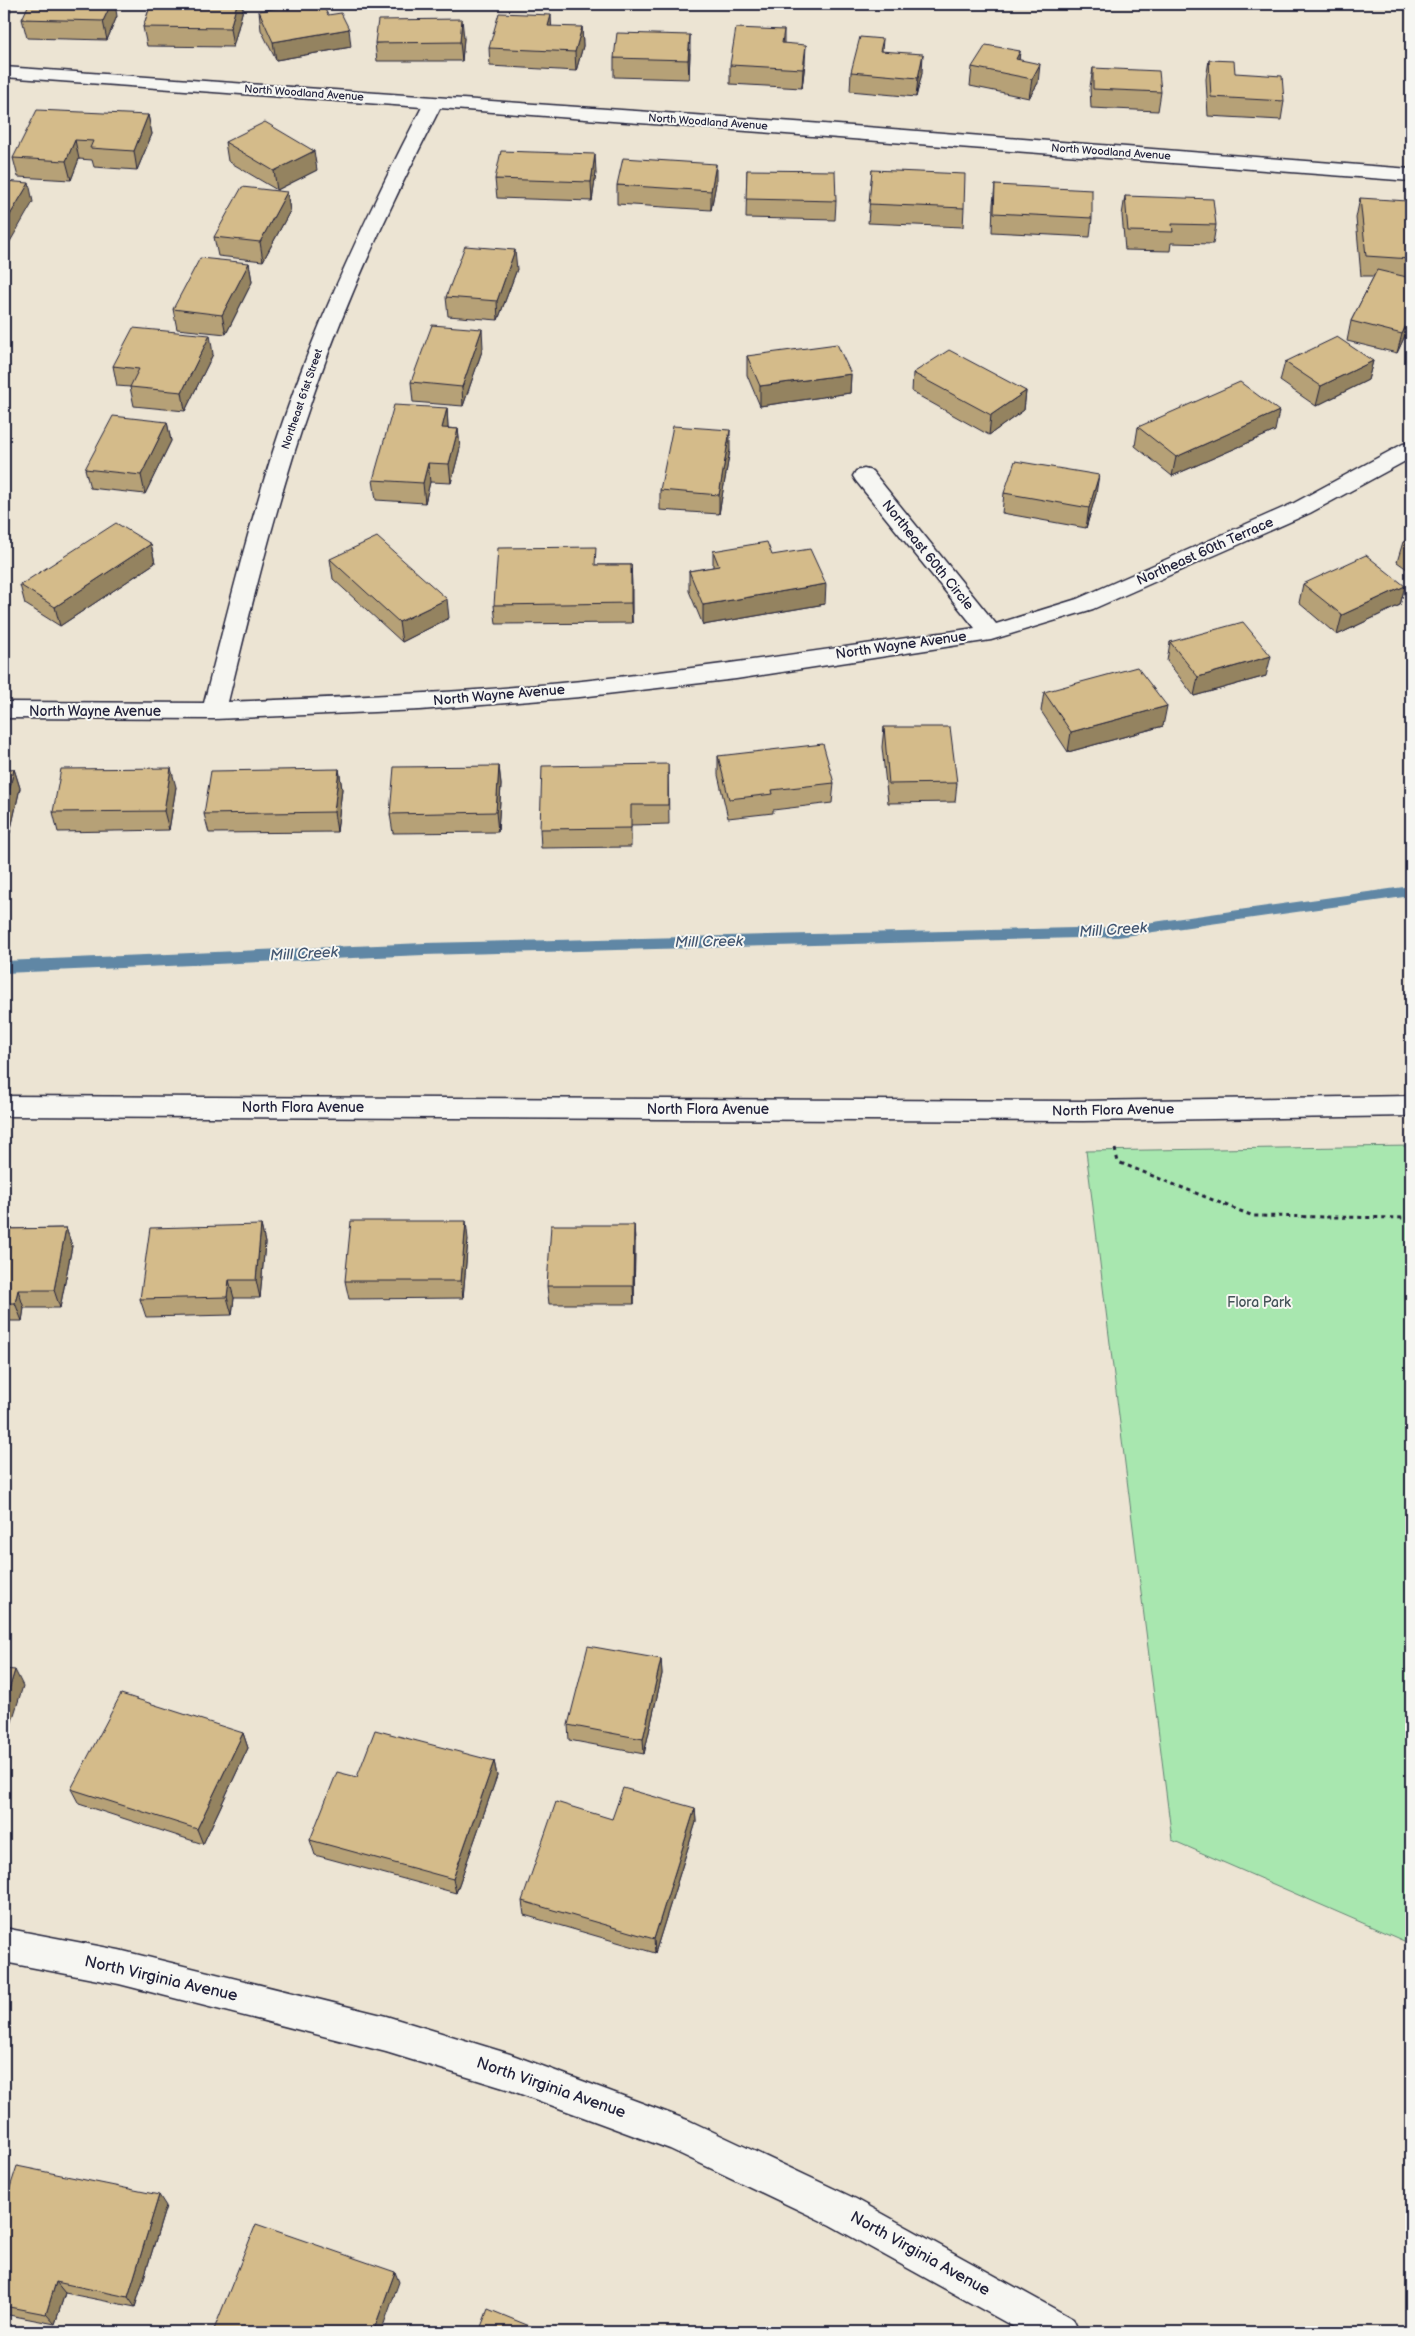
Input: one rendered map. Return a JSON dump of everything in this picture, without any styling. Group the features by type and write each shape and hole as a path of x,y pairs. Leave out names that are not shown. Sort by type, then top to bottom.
{"street":[{"name":"North Woodland Avenue","path":"4,72 1411,175"},
{"name":"Northeast 61st Street","path":"214,711 252,554 288,436 327,330 389,187 434,102"},
{"name":"Northeast 60th Terrace","path":"991,633 1085,604 1302,508 1411,449"},
{"name":"Northeast 60th Circle","path":"864,476 991,633"},
{"name":"North Wayne Avenue","path":"4,710 214,711 420,702 580,689 736,671 991,633"},
{"name":"North Flora Avenue","path":"4,1106 1083,1111 1411,1106"},
{"name":"North Virginia Avenue","path":"4,1945 119,1967 386,2034 510,2072 678,2134 835,2207 1060,2332"}],"path":[{"path":"1114,1141 1118,1162 1253,1216 1411,1218"}],"green space":[{"name":"Flora Park","path":"1411,1146 1411,1944 1172,1840 1086,1151"}],"building":[{"path":"29,4 111,4 103,21 22,19"},
{"path":"151,4 237,4 230,28 143,27"},
{"path":"302,4 322,4 328,15 341,13 349,29 273,42 259,11"},
{"path":"499,13 551,15 548,26 582,27 575,52 489,48"},
{"path":"462,19 460,42 375,43 378,20"},
{"path":"736,28 784,30 782,43 806,45 803,69 730,65"},
{"path":"617,33 690,35 688,60 614,58"},
{"path":"860,37 883,39 880,51 923,54 918,78 851,72"},
{"path":"986,45 1020,51 1016,59 1040,64 1032,79 972,67"},
{"path":"1209,60 1234,61 1235,73 1282,76 1284,101 1211,97"},
{"path":"1093,68 1159,71 1161,92 1093,89"},
{"path":"37,110 148,115 134,151 90,148 93,141 75,140 66,161 13,158"},
{"path":"265,122 314,151 274,171 225,142"},
{"path":"501,151 595,154 591,182 495,179"},
{"path":"623,158 716,164 711,191 617,185"},
{"path":"747,170 835,171 836,201 746,199"},
{"path":"872,170 965,174 964,208 869,204"},
{"path":"4,181 29,183 4,225"},
{"path":"995,185 1092,190 1092,218 994,213"},
{"path":"242,187 287,192 260,242 214,237"},
{"path":"1125,196 1213,199 1216,225 1172,224 1173,232 1128,231"},
{"path":"1360,198 1408,201 1411,259 1366,256"},
{"path":"465,246 515,250 497,301 446,297"},
{"path":"200,258 249,263 222,315 173,309"},
{"path":"1377,270 1411,278 1411,314 1402,334 1351,321"},
{"path":"432,325 482,329 462,387 411,382"},
{"path":"133,328 210,335 182,392 130,387 139,369 113,366"},
{"path":"1337,337 1373,361 1321,386 1285,362"},
{"path":"837,344 851,374 760,386 747,356"},
{"path":"949,350 1026,391 991,415 913,373"},
{"path":"1240,382 1279,411 1176,457 1138,427"},
{"path":"394,405 447,408 442,428 458,429 449,464 428,463 423,483 373,480"},
{"path":"113,416 167,422 141,475 85,469"},
{"path":"673,426 730,430 719,495 660,490"},
{"path":"1015,461 1099,475 1089,508 1004,493"},
{"path":"116,523 151,544 55,607 20,585"},
{"path":"377,537 447,599 399,622 330,559"},
{"path":"1411,538 1411,549 1403,542"},
{"path":"767,542 772,555 810,549 826,584 703,605 689,571 719,566 713,551"},
{"path":"596,547 595,565 631,565 631,603 494,605 498,548"},
{"path":"1366,555 1405,586 1342,615 1303,584"},
{"path":"1243,622 1271,656 1198,677 1170,642"},
{"path":"1137,667 1167,706 1071,732 1044,692"},
{"path":"884,727 950,727 957,783 889,784"},
{"path":"823,744 834,783 772,790 773,794 729,799 718,756"},
{"path":"668,764 668,805 631,805 631,828 540,829 542,766"},
{"path":"499,766 496,812 390,814 394,767"},
{"path":"171,768 164,811 53,812 61,769"},
{"path":"4,769 14,769 4,814"},
{"path":"339,769 334,812 204,814 211,771"},
{"path":"351,1221 466,1221 461,1281 345,1281"},
{"path":"261,1225 256,1280 229,1280 227,1297 140,1299 150,1228"},
{"path":"551,1225 634,1225 633,1286 547,1286"},
{"path":"66,1228 54,1290 18,1290 15,1303 4,1303 4,1229"},
{"path":"588,1646 661,1659 643,1739 568,1725"},
{"path":"4,1669 15,1670 4,1706"},
{"path":"121,1694 243,1733 197,1829 71,1789"},
{"path":"375,1730 494,1761 453,1879 310,1840 337,1772 357,1777"},
{"path":"623,1788 695,1808 654,1939 522,1901 556,1802 612,1819"},
{"path":"17,2166 159,2195 128,2297 56,2282 46,2314 4,2306 4,2206"},
{"path":"256,2224 395,2272 373,2332 213,2332"},
{"path":"488,2309 544,2332 479,2332"}],"waterway":[{"name":"Mill Creek","path":"4,967 424,949 1118,932 1411,891"}]}
